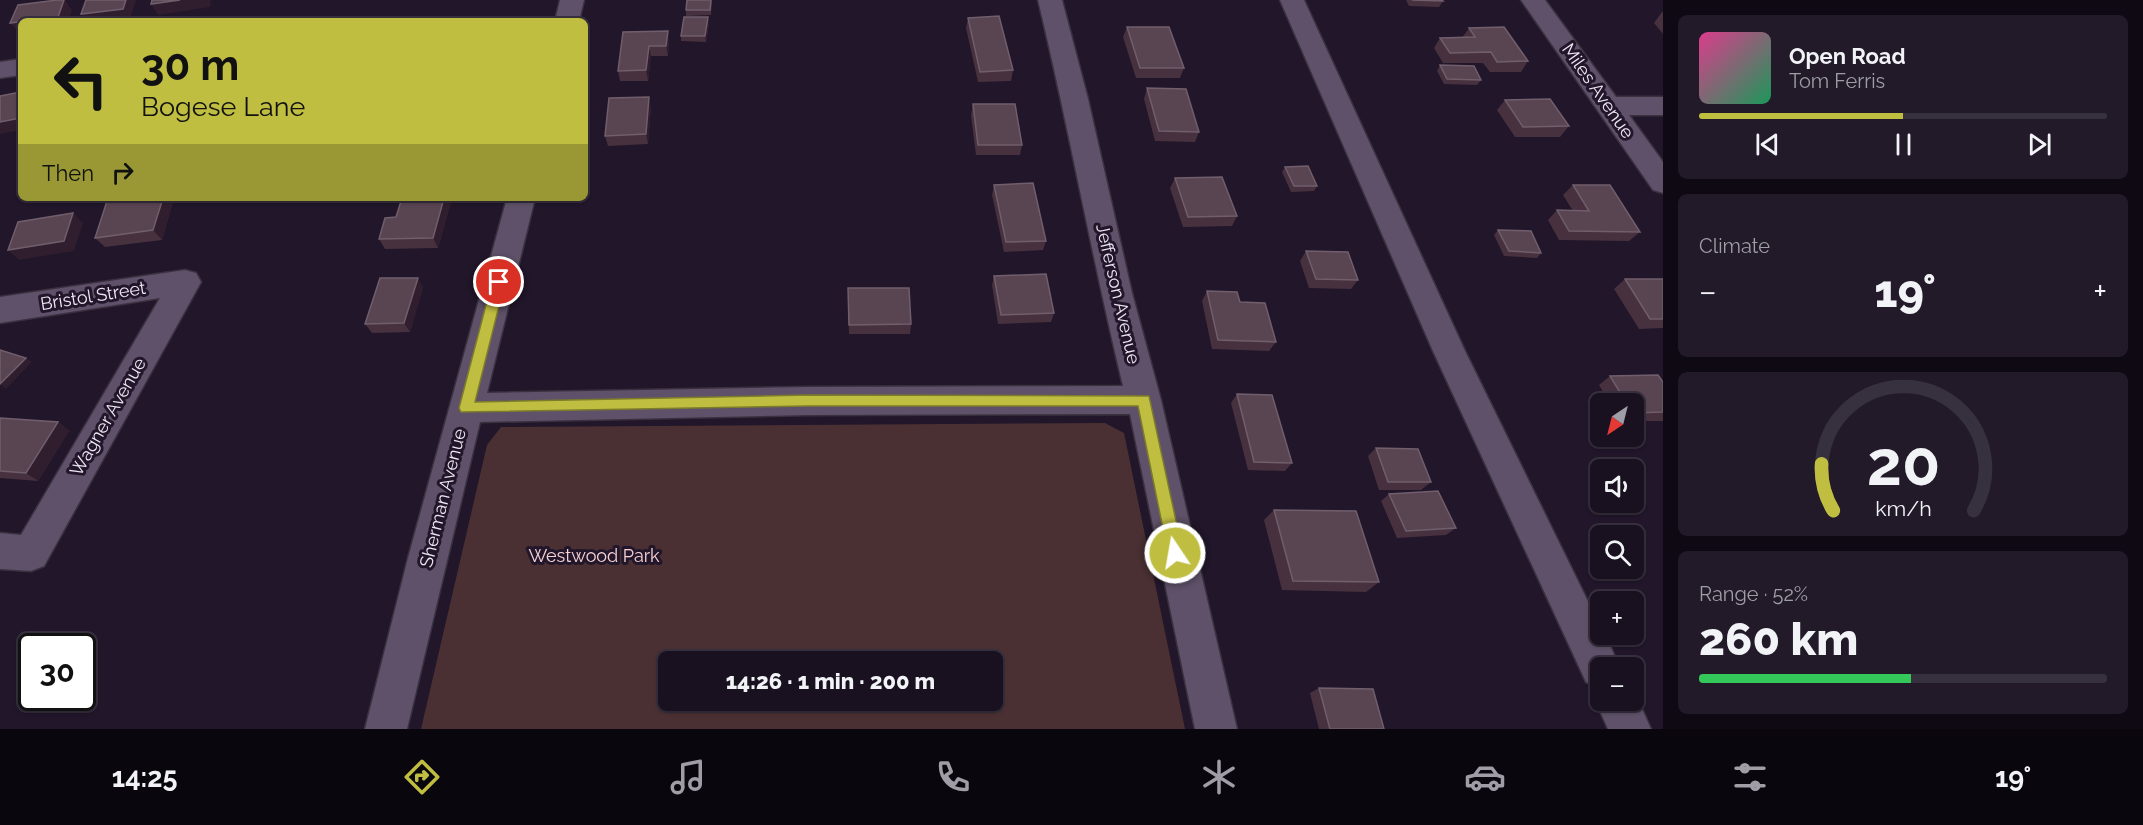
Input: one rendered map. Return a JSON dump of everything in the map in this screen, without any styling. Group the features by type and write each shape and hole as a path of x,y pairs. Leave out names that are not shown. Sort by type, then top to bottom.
{"street":[{"path":"568,18 572,0"},
{"name":"Jefferson Avenue","path":"1050,0 1075,99 1116,293 1144,400 1216,729"},
{"path":"1292,0 1449,351 1595,657"},
{"name":"Miles Avenue","path":"1533,0 1663,183"},
{"path":"0,70 18,67"},
{"path":"1609,106 1663,106"},
{"name":"Sherman Avenue","path":"386,729 520,201"},
{"name":"Bristol Street","path":"0,310 185,282"},
{"name":"Wagner Avenue","path":"15,552 185,282"},
{"path":"466,408 808,400 1144,400"},
{"path":"1621,711 1630,729"}],"green space":[{"name":"Westwood Park","path":"1105,423 1124,433 1185,729 421,729 487,445 501,427"}],"building":[{"path":"64,0 58,17 18,18 18,22 10,23 18,5"},
{"path":"86,0 126,0 123,9 81,14"},
{"path":"152,0 180,0 151,4"},
{"path":"687,0 711,0 710,10 686,10"},
{"path":"999,16 1013,70 980,72 968,18"},
{"path":"684,17 708,17 705,36 681,36"},
{"path":"1127,27 1169,27 1184,68 1140,68"},
{"path":"1504,27 1528,61 1497,62 1491,52 1450,53 1440,38 1475,37 1469,28"},
{"path":"668,31 666,46 649,46 646,70 618,71 623,32"},
{"path":"1440,65 1474,66 1481,80 1447,79"},
{"path":"1147,88 1186,89 1199,132 1159,131"},
{"path":"18,93 18,119 0,122 0,96"},
{"path":"649,97 646,134 605,136 609,98"},
{"path":"1550,99 1569,126 1523,127 1505,100"},
{"path":"973,104 1015,104 1022,145 978,145"},
{"path":"1308,166 1317,186 1294,186 1285,167"},
{"path":"1222,177 1237,216 1188,217 1175,178"},
{"path":"1033,183 1046,241 1006,242 994,185"},
{"path":"1573,185 1610,185 1640,232 1569,231 1557,210 1589,211"},
{"path":"107,201 162,201 153,230 95,238"},
{"path":"401,201 443,201 433,238 379,239 385,218 396,217"},
{"path":"73,213 64,241 8,250 18,222"},
{"path":"1498,230 1531,231 1541,253 1509,251"},
{"path":"1306,251 1348,252 1358,280 1316,279"},
{"path":"1046,274 1054,313 1001,315 994,276"},
{"path":"380,278 418,278 404,323 365,324"},
{"path":"1625,279 1663,279 1663,319 1650,319"},
{"path":"848,288 909,288 911,324 849,325"},
{"path":"1207,291 1237,292 1240,302 1265,303 1276,342 1218,340"},
{"path":"0,350 26,358 0,384"},
{"path":"1658,375 1663,382 1663,412 1644,413 1644,393 1620,393 1610,376"},
{"path":"1237,394 1272,395 1292,463 1254,462"},
{"path":"0,418 58,422 26,473 0,471"},
{"path":"1376,448 1418,449 1431,482 1388,482"},
{"path":"1438,491 1456,528 1406,531 1389,494"},
{"path":"1274,510 1356,511 1379,582 1293,581"},
{"path":"1319,688 1373,689 1384,729 1330,729"}],"route":[{"path":"499,282 466,408 808,400 1144,400 1175,553"}]}
